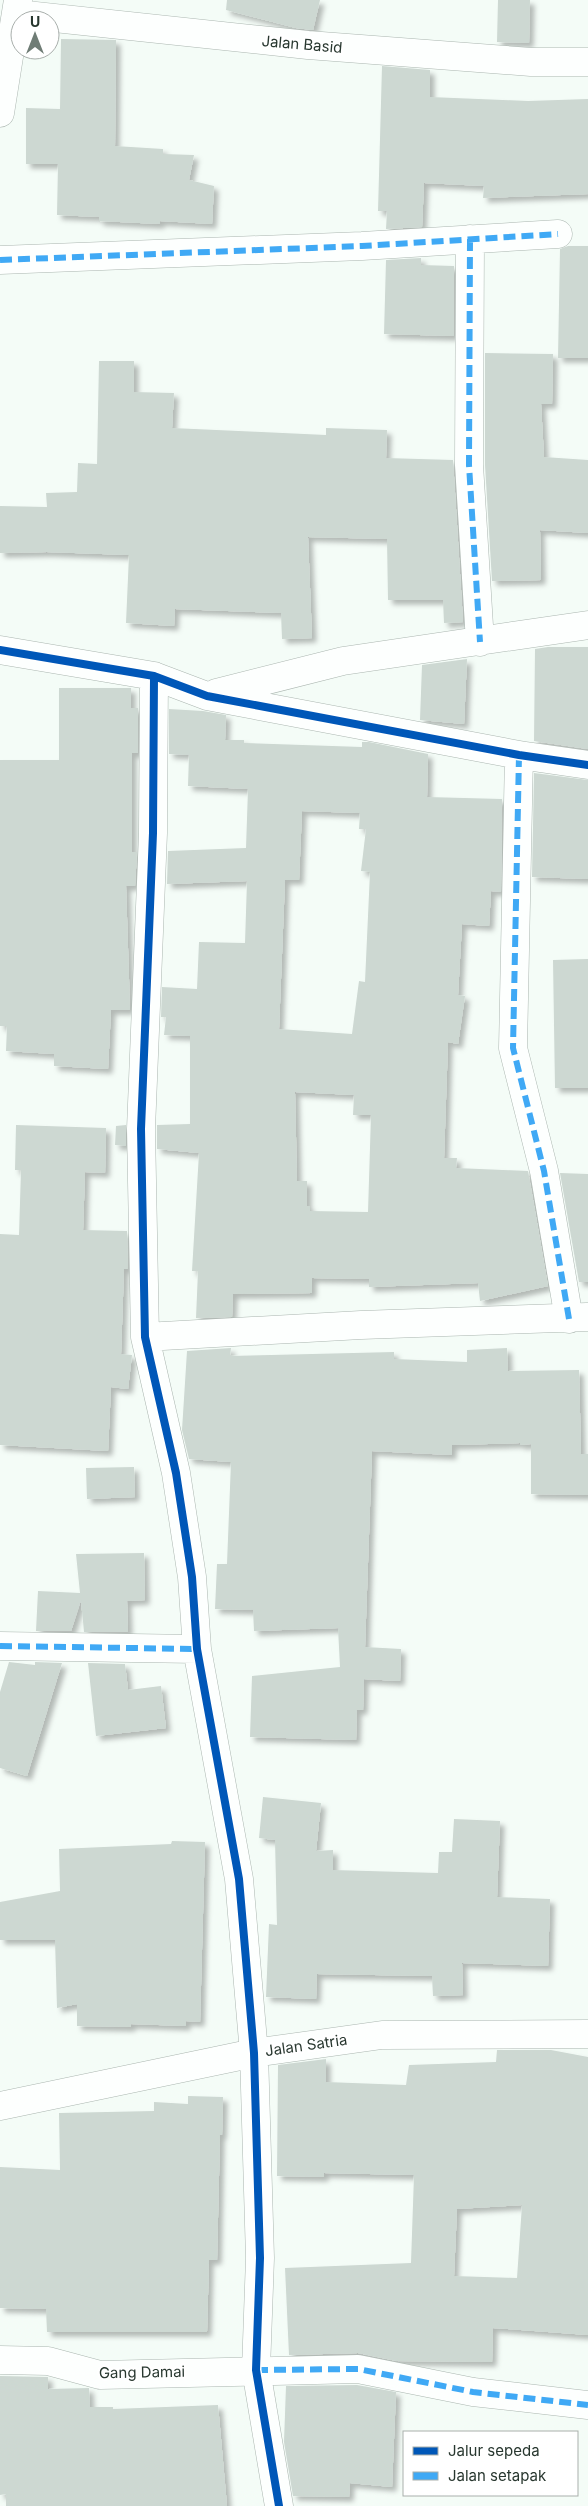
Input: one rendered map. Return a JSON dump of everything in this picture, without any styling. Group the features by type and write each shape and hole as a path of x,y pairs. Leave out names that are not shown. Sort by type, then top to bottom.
{"street":[{"name":"Jalan Basid","path":"18,7 308,45 531,62 588,62"},
{"path":"0,113 18,7"},
{"path":"0,260 362,246 558,234"},
{"path":"470,239 469,466 480,642"},
{"path":"207,696 343,661 588,625"},
{"path":"0,650 154,676 207,696 519,755 588,765"},
{"path":"154,676 152,833 141,1129 145,1337 176,1473 192,1577 197,1649 239,1879 254,2052 260,2258 256,2370 279,2506"},
{"path":"145,1337 361,1325 579,1318 514,1048 519,755"},
{"path":"0,1646 197,1649"},
{"name":"Jalan Satria","path":"0,2106 254,2052 382,2035 588,2034"},
{"name":"Gang Damai","path":"0,2360 48,2361 100,2375 358,2369 473,2392 588,2405"}],"building":[{"path":"227,0 320,0 313,30 296,28 226,10"},
{"path":"498,0 530,0 529,43 497,42"},
{"path":"61,39 116,40 115,146 163,149 163,154 194,155 189,180 214,186 212,224 160,221 160,224 99,221 99,217 57,215 58,164 26,164 26,108 60,109"},
{"path":"382,66 430,70 430,97 528,101 588,99 588,194 483,198 484,186 424,183 422,227 386,229 387,211 378,211"},
{"path":"568,246 588,246 588,358 558,358 560,249"},
{"path":"421,258 421,265 454,266 454,336 384,334 386,260"},
{"path":"485,353 553,354 552,404 541,404 544,457 588,460 588,533 540,530 541,580 492,581 485,465"},
{"path":"99,361 134,361 134,392 174,393 172,428 326,435 326,428 387,430 386,458 453,460 463,622 444,623 443,600 388,600 387,539 308,537 312,638 282,639 281,613 175,609 174,626 126,623 129,555 47,552 0,553 0,506 47,507 46,493 77,492 78,463 97,464"},
{"path":"548,647 588,647 588,749 534,741 535,649"},
{"path":"467,659 464,724 420,720 422,665"},
{"path":"59,688 131,688 131,708 138,708 138,753 132,753 132,852 137,852 135,886 126,886 130,1010 111,1010 108,1069 54,1066 54,1054 6,1051 7,1026 0,1026 0,760 59,760"},
{"path":"169,709 203,711 226,715 225,740 244,740 244,743 362,747 362,742 369,742 428,754 427,797 502,799 501,892 491,891 489,926 462,924 458,995 465,996 458,1044 448,1042 444,1158 457,1158 456,1168 528,1171 548,1286 480,1301 478,1283 369,1287 369,1279 312,1278 312,1293 233,1294 232,1317 196,1318 198,1271 192,1271 199,1153 157,1149 157,1125 190,1124 190,1036 164,1035 166,1017 161,1017 162,987 197,989 199,942 245,943 247,881 167,884 168,851 246,848 248,789 188,786 189,755 169,754","holes":["302,811 360,813 359,829 366,829 361,871 370,872 365,982 359,981 352,1034 279,1029 285,880 299,880","295,1092 354,1095 353,1115 371,1115 368,1212 310,1211 310,1206 307,1206 307,1181 297,1181"]},
{"path":"534,773 588,780 588,879 532,877"},
{"path":"588,959 588,1088 555,1088 553,960"},
{"path":"16,1125 106,1128 105,1173 85,1172 83,1230 127,1231 128,1269 124,1269 121,1354 132,1355 128,1389 111,1387 108,1451 0,1445 0,1234 19,1235 21,1170 15,1170"},
{"path":"126,1125 126,1146 115,1145 116,1126"},
{"path":"560,1173 588,1174 588,1282 579,1282"},
{"path":"231,1348 230,1356 394,1352 394,1359 467,1362 467,1350 507,1348 508,1371 579,1370 581,1454 588,1454 588,1495 531,1494 531,1444 452,1445 452,1455 372,1451 365,1647 401,1649 400,1681 364,1679 363,1710 357,1710 356,1740 250,1737 252,1676 340,1667 338,1628 254,1631 253,1610 215,1609 217,1564 227,1564 231,1462 189,1459 182,1430 187,1351"},
{"path":"134,1467 135,1497 87,1499 86,1468"},
{"path":"144,1553 145,1600 127,1601 128,1632 84,1632 81,1600 71,1631 36,1631 38,1591 80,1593 76,1554"},
{"path":"9,1662 35,1665 35,1662 62,1663 27,1776 0,1768 0,1692"},
{"path":"88,1663 125,1664 128,1690 161,1686 166,1728 96,1736"},
{"path":"263,1797 321,1803 316,1851 333,1850 333,1870 438,1873 439,1852 452,1852 454,1819 500,1821 497,1897 550,1899 548,1966 462,1963 463,1995 433,1996 432,1976 317,1974 316,1999 266,1997 269,1924 277,1925 275,1840 259,1838"},
{"path":"172,1841 205,1842 200,2022 186,2021 186,2026 131,2024 131,2027 77,2026 77,2004 57,2008 55,1940 0,1940 0,1902 60,1891 59,1849 171,1844"},
{"path":"497,2050 551,2050 588,2057 588,2335 493,2328 492,2362 397,2361 358,2353 289,2355 285,2268 411,2263 414,2175 324,2173 324,2177 277,2176 278,2065 326,2059 326,2082 406,2085 409,2065 496,2062","holes":["522,2205 517,2278 454,2276 457,2209"]},
{"path":"188,2096 223,2097 222,2135 220,2135 217,2260 209,2260 207,2332 47,2332 46,2309 0,2308 0,2167 60,2170 59,2113 154,2111 154,2102 188,2104"},
{"path":"0,2376 48,2377 48,2389 89,2388 90,2407 113,2407 113,2409 218,2405 227,2506 6,2506 6,2494 0,2495"},
{"path":"357,2385 396,2392 392,2487 350,2483 349,2497 293,2496 284,2442 286,2386"}],"marked path":[{"path":"0,260 362,246 558,234"},
{"path":"470,239 469,465 480,642"},
{"path":"519,755 513,1048 544,1171 569,1319"},
{"path":"0,1646 197,1649"},
{"path":"256,2370 358,2369 473,2392 588,2405"}],"cycle path":[{"path":"0,650 154,676 207,696 519,755 588,765"},
{"path":"154,676 153,833 141,1129 145,1337 176,1473 192,1577 197,1649 239,1879 254,2053 260,2258 256,2370 279,2506"}]}
